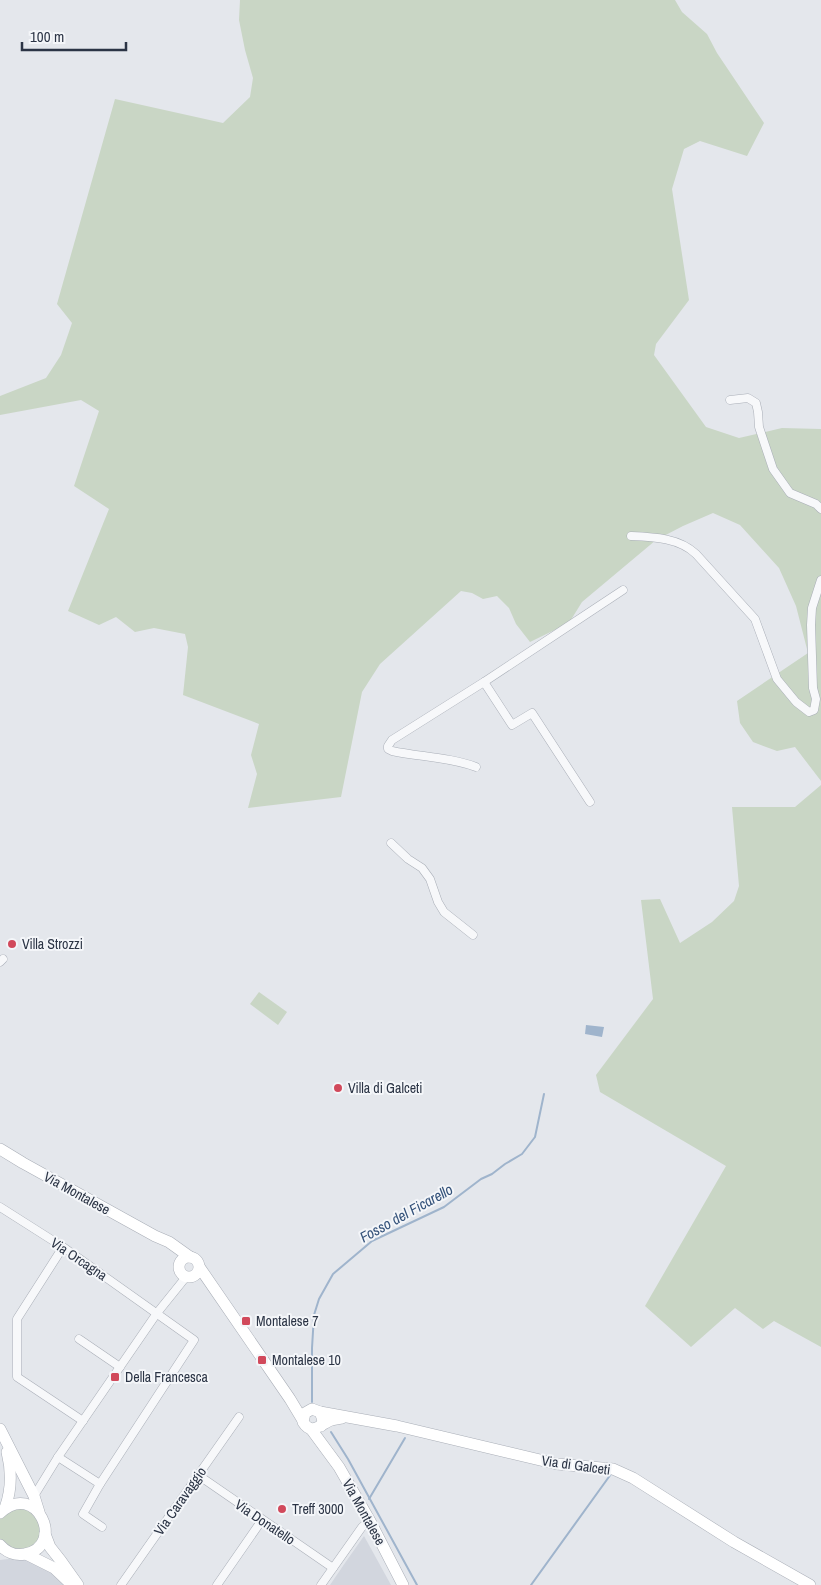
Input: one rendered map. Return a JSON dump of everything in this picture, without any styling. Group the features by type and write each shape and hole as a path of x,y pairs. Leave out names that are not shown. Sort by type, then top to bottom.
{"street":[{"path":"730,400 748,398 756,403 759,427 773,469 790,492 816,504 821,509"},
{"path":"631,536 651,537 688,546 755,619 777,679 796,702 809,712 814,710 816,699 812,651 812,608 821,580"},
{"path":"476,767 461,761 392,751 388,749 388,746 392,740 624,590"},
{"path":"484,682 512,725 532,714 590,802"},
{"path":"391,843 422,868 430,879 438,902 444,912 473,935"},
{"name":"Via Montalese","path":"0,1149 169,1242 198,1261 193,1274"},
{"name":"Via Orcagna","path":"0,1207 63,1247 194,1340 100,1484"},
{"name":"Via Montalese","path":"155,1236 168,1248 179,1264 181,1273 193,1274 213,1285 290,1399 304,1425 317,1427"},
{"path":"63,1247 17,1319 17,1377 83,1421"},
{"path":"179,1264 183,1258 190,1256"},
{"path":"34,1496 58,1457 156,1313 193,1274"},
{"path":"78,1339 120,1366"},
{"path":"290,1399 300,1406 316,1410"},
{"path":"302,1419 305,1413 316,1410"},
{"name":"Via Montalese","path":"316,1410 323,1420 317,1427"},
{"name":"Via di Galceti","path":"316,1410 346,1418 397,1426 556,1464 613,1469 633,1478 734,1542 810,1585"},
{"name":"Via Caravaggio","path":"121,1585 239,1417"},
{"name":"Via di Galceti","path":"317,1427 331,1419 346,1418"},
{"name":"Via Montalese","path":"317,1427 320,1443 339,1467 370,1521 403,1585"},
{"path":"2,1434 34,1496 43,1518 45,1534 50,1547 78,1585"},
{"path":"2,1434 12,1471 11,1486 2,1511"},
{"path":"58,1457 100,1484 83,1514 102,1527"},
{"name":"Via Donatello","path":"198,1475 333,1568"},
{"path":"2,1511 19,1504 33,1507 39,1512"},
{"path":"217,1585 262,1520"},
{"path":"321,1585 362,1527 370,1521"},
{"path":"0,1559 22,1554 39,1547 45,1534"},
{"path":"0,1545 10,1553 22,1554 54,1568 72,1585"}],"shaded area":[{"path":"364,1536 391,1585 330,1585 345,1563"},
{"path":"24,1557 39,1563 60,1579 64,1585 0,1585 0,1560"}],"green space":[{"path":"240,0 675,0 682,12 707,34 717,53 764,123 747,156 700,141 684,149 672,189 689,300 656,344 654,355 706,427 739,438 782,428 821,429 821,781 795,747 777,751 753,742 740,723 737,701 808,653 796,606 779,568 740,525 713,513 656,540 582,602 569,623 530,642 516,624 509,608 497,596 483,599 472,593 461,591 380,664 362,692 341,797 248,808 257,774 251,755 259,724 183,695 188,647 185,634 154,628 135,632 116,617 99,625 68,611 109,509 74,486 99,411 81,400 0,415 0,396 46,378 61,355 72,323 57,304 115,99 223,123 250,97 253,78 239,20"},
{"path":"821,785 821,1347 774,1321 763,1329 735,1308 691,1347 645,1306 726,1166 600,1092 596,1075 653,999 641,900 660,899 680,943 712,922 734,901 739,886 732,807 795,807"},
{"path":"259,992 287,1012 278,1025 250,1004"},
{"path":"25,1507 43,1526 37,1545 18,1552 0,1541 0,1518 6,1510"}],"water":[{"path":"586,1025 604,1027 602,1037 585,1034"}],"waterway":[{"name":"Fosso del Ficarello","path":"312,1402 314,1315 319,1299 333,1274 372,1241 444,1207 481,1179 522,1154 535,1137 544,1094"},
{"name":"Fosso del Ficarello","path":"331,1432 348,1459 417,1585"},
{"path":"369,1499 405,1438"},
{"name":"Fosso del Ficarello","path":"531,1585 611,1474"}],"place":[{"name":"Villa Strozzi","path":"12,944"},
{"name":"Villa di Galceti","path":"338,1088"},
{"name":"Montalese 7","path":"246,1321"},
{"name":"Montalese 10","path":"262,1360"},
{"name":"Della Francesca","path":"115,1377"},
{"name":"Treff 3000","path":"282,1509"}]}
